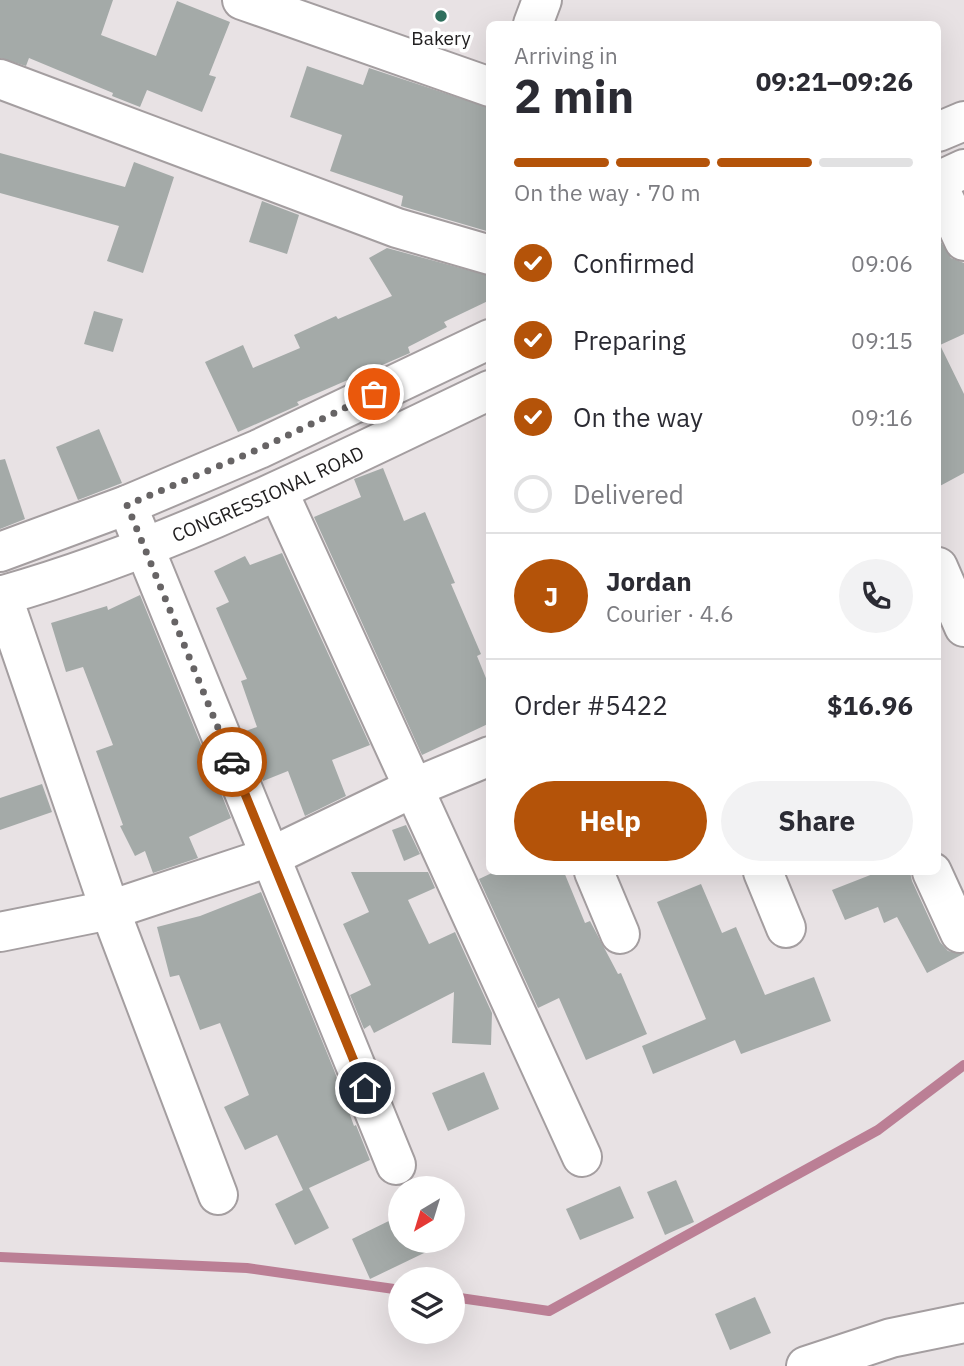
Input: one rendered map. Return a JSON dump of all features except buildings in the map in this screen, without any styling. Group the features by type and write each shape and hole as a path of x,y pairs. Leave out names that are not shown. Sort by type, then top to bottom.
{"street":[{"path":"242,0 486,86"},
{"path":"534,21 542,0"},
{"path":"0,79 397,228 486,254"},
{"path":"941,131 964,121"},
{"path":"941,181 964,169"},
{"path":"941,190 964,241"},
{"path":"0,552 127,505 259,449 486,341"},
{"name":"CONGRESSIONAL ROAD","path":"1,595 144,548 278,491 486,392"},
{"path":"278,491 582,1157"},
{"path":"127,505 396,1165"},
{"path":"941,574 964,627"},
{"path":"1,595 110,910 218,1195"},
{"path":"0,932 110,910 270,857 413,788 486,758"},
{"path":"595,875 621,934"},
{"path":"764,875 786,928"},
{"path":"933,875 960,933"},
{"path":"806,1366 891,1338 964,1323"}],"waterway":[{"path":"465,1299 549,1311 878,1130 964,1065"},
{"path":"0,1257 247,1268 388,1288"}],"way so far":[{"path":"232,762 127,505 259,449 374,394"}],"place":[{"name":"Bakery","path":"441,16"}],"route":[{"path":"232,762 365,1088"}]}
